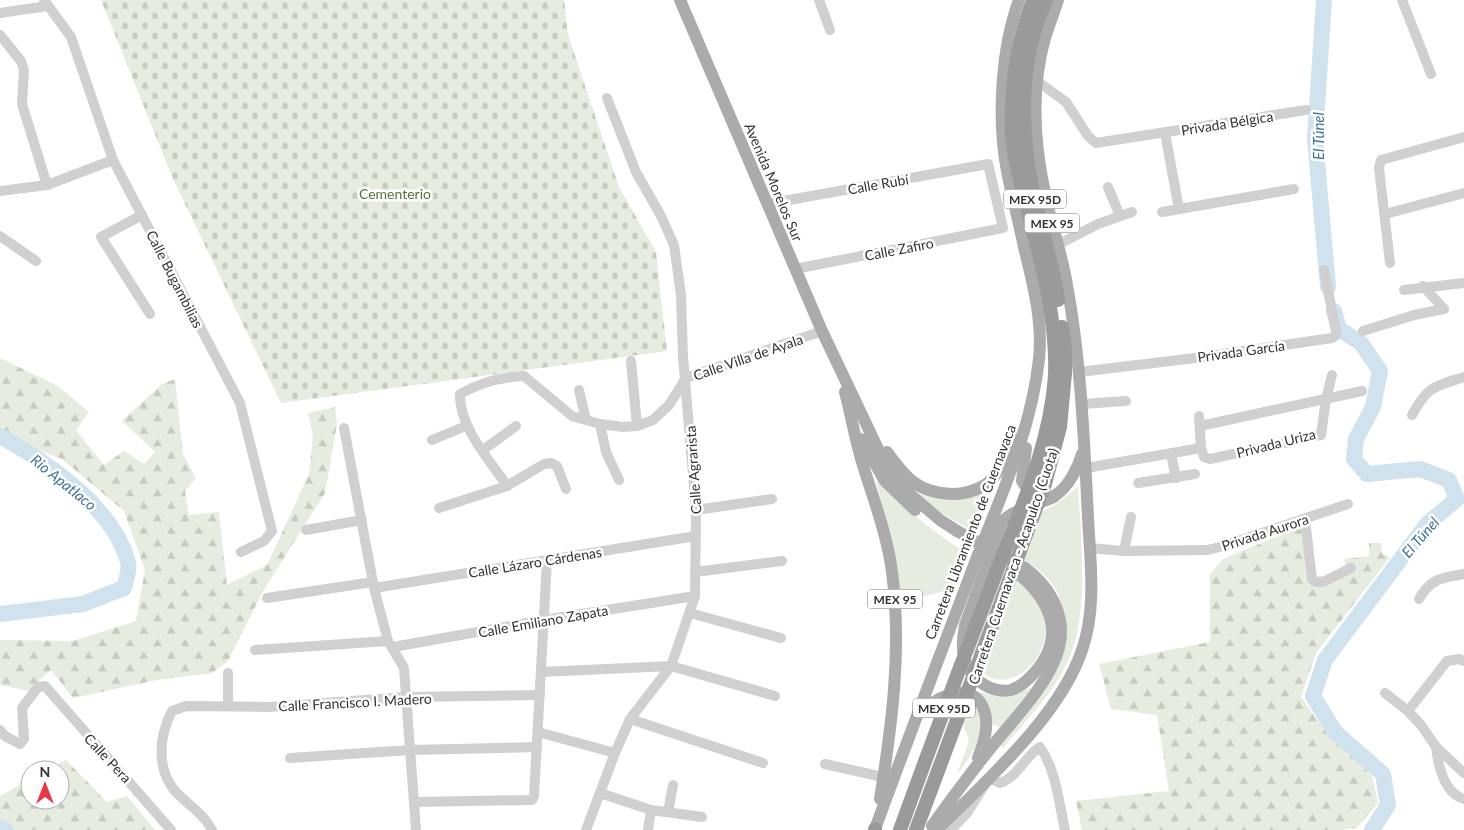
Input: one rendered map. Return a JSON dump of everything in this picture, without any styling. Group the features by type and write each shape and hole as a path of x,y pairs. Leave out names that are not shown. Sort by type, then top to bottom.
{"highway":[{"name":"Carretera Cuernavaca - Acapulco (Cuota)","path":"916,830 1020,554 1053,457 1060,427 1065,390 1066,349 1056,319 1017,166 1012,135 1016,58 1033,0"},
{"name":"Carretera Cuernavaca - Acapulco (Cuota)","path":"900,830 1032,480 1049,420 1054,391 1056,349 1053,274 1034,194 1025,137 1025,99 1030,51 1046,0"}],"main road":[{"name":"Avenida Morelos Sur","path":"680,0 841,375"},
{"name":"Carretera Libramiento de Cuernavaca","path":"875,830 916,718 1020,450 1033,399 1039,356 1038,314 1006,170 1003,139 1004,57 1020,0"},
{"name":"MEX 95","path":"937,830 989,778 1055,701 1082,651 1090,613 1086,468 1079,372 1067,283 1039,160 1036,107 1037,81 1045,38 1058,0"},
{"name":"MEX 95","path":"841,375 860,409 879,451 896,479 925,508 956,534"},
{"name":"MEX 95","path":"841,375 861,459 884,533 895,599 896,643 892,718 875,830"},
{"path":"1033,399 1022,481 1034,495 1054,497"},
{"path":"860,409 888,453 904,473 922,489 943,494 964,493 985,484 995,475 1027,421"},
{"path":"855,429 885,481 922,516 1045,585 1057,607 1060,631 1058,654 1049,672 973,770 930,830"},
{"path":"1023,572 1047,607 1052,623 1051,640 1040,667 1031,677 1017,687 1000,691 981,683 966,663 963,640 965,625 1002,522 1016,511 1026,509 1064,491 1072,481 1085,447"},
{"path":"916,718 930,702 952,693 972,696 980,703 985,714 986,727 973,770"}],"street":[{"path":"819,0 830,30"},
{"path":"1402,0 1431,74"},
{"path":"0,13 45,3"},
{"name":"Calle Bugambilias","path":"45,3 71,37 113,160 240,403 272,531 264,541 240,552"},
{"path":"0,35 21,61 24,70 22,104 47,185"},
{"path":"1037,81 1066,102 1088,136 1096,143 1164,133"},
{"name":"Calle Agrarista","path":"586,830 630,719 671,666 695,596 696,510 683,356 681,295 674,245 661,216 636,172 608,98"},
{"name":"Privada Bélgica","path":"1179,209 1164,133 1306,110"},
{"path":"1390,263 1379,168 1381,160 1464,137"},
{"path":"0,191 47,185 113,160"},
{"name":"Calle Rubí","path":"768,204 988,164 1004,228"},
{"path":"1108,187 1120,216"},
{"path":"1162,212 1294,189"},
{"path":"1384,214 1464,193"},
{"path":"1057,245 1092,226 1132,212"},
{"path":"142,215 101,237 150,314"},
{"name":"Calle Zafiro","path":"795,269 1004,228"},
{"path":"0,236 33,258"},
{"name":"Privada García","path":"1079,372 1204,358 1332,338 1336,335 1336,331 1324,270"},
{"path":"1404,290 1423,286 1433,288 1464,283"},
{"path":"1364,331 1414,314 1444,309 1423,286"},
{"name":"Calle Villa de Ayala","path":"637,426 652,420 669,404 686,378 822,332"},
{"path":"507,486 466,426 460,406 460,394 478,383 500,377 524,376 572,416 600,424 623,427 637,426 631,361"},
{"name":"Privada Uriza","path":"1086,468 1171,454 1202,452 1210,459 1321,435 1326,399 1332,375"},
{"path":"1412,415 1423,396 1434,386 1464,378"},
{"path":"579,390 586,420"},
{"path":"1202,452 1199,421 1362,391"},
{"path":"1082,404 1126,400"},
{"path":"600,424 606,452 619,480"},
{"path":"432,440 466,426"},
{"path":"483,450 516,426"},
{"path":"344,428 373,585 390,644 404,668 416,830"},
{"path":"1171,454 1176,478"},
{"path":"439,508 507,486 544,464 551,463 556,466 566,489"},
{"path":"1138,483 1195,474"},
{"path":"696,510 772,499"},
{"name":"Privada Aurora","path":"1089,548 1124,551 1207,550 1348,504"},
{"path":"1124,551 1131,517"},
{"path":"1305,519 1312,578 1316,582 1323,582 1351,568"},
{"path":"306,530 362,520"},
{"name":"Calle Lázaro Cárdenas","path":"267,598 547,560 696,536"},
{"path":"414,802 532,800 538,732 547,560"},
{"path":"695,572 782,561"},
{"path":"1419,599 1427,585 1441,578 1464,574"},
{"name":"Calle Emiliano Zapata","path":"256,650 390,644 695,596"},
{"path":"690,613 781,638"},
{"path":"1408,711 1446,661 1459,659 1464,661"},
{"path":"541,672 671,666 775,696"},
{"path":"228,672 228,705"},
{"name":"Calle Pera","path":"0,730 5,736 20,744 24,738 22,708 38,687 45,686 171,830"},
{"path":"1385,694 1408,711 1421,725 1436,747 1464,772"},
{"name":"Calle Francisco I. Madero","path":"212,830 199,811 175,790 162,764 161,742 165,724 172,711 186,706 228,705 269,707 406,697 540,695"},
{"path":"630,719 763,763"},
{"path":"538,732 615,753"},
{"path":"290,758 410,750 537,747"},
{"path":"951,830 967,813 989,778 1000,783 1010,780 1033,752 1040,747 1045,755 1056,788 1065,830"},
{"path":"1436,747 1437,762 1446,784 1460,798 1464,799"},
{"path":"825,764 883,777"},
{"path":"668,812 673,786"},
{"path":"600,793 651,810 702,817"},
{"path":"648,830 651,810"}],"green space":[{"name":"Cementerio","path":"101,0 564,0 568,35 619,187 656,252 667,351 281,403 173,179"},
{"path":"0,358 58,386 89,412 76,430 104,465 124,451 144,464 155,452 122,421 162,384 175,379 183,454 196,478 185,491 189,515 219,512 227,585 267,565 309,474 313,435 308,413 335,407 337,424 325,493 263,591 228,661 212,673 157,680 73,698 51,670 28,691 0,685 0,640 73,641 136,621 145,570 124,511 62,459 0,436"},
{"path":"875,474 918,518 968,554 955,589 902,601"},
{"path":"996,482 976,533 934,509 915,492 939,500 957,499 966,497"},
{"path":"1078,486 1081,526 1082,595 1076,638 1070,656 1057,681 1003,748 1000,744 1035,699 1065,616 1057,591 1048,579 1038,569 1000,545 1007,526 1054,505"},
{"path":"1304,525 1306,577 1345,575 1345,559 1369,556 1369,543 1381,543 1382,554 1390,557 1316,653 1301,697 1329,736 1372,775 1378,803 1357,828 1340,830 1082,830 1076,801 1169,791 1157,715 1111,709 1099,664 1210,642 1210,574 1223,559"},
{"path":"992,568 1024,586 1042,613 1045,636 1038,655 1025,670 1009,679 993,678 979,668 971,645"},
{"path":"1032,687 1000,728 993,724 989,707 970,688 994,696 1008,696"},
{"path":"952,698 972,703 979,710 981,719 981,729 974,749 957,774 969,741 962,722 926,715 935,706"},
{"path":"70,764 107,802 127,796 155,830 17,830 0,827 0,796 20,785 20,810 70,810"}],"waterway":[{"name":"El Túnel","path":"1324,0 1315,138 1328,287"},
{"name":"El Túnel","path":"1334,311 1339,329 1361,343 1380,371 1373,407 1356,439 1354,459 1367,474 1420,469 1449,480 1457,499 1427,524 1325,660 1313,696 1335,732 1383,774 1388,805 1372,830"},
{"name":"Rio Apatlaco","path":"0,436 38,459 76,488 108,523 120,542 128,562 128,575 124,588 83,604 0,614"},
{"name":"Rio Apatlaco","path":"0,828 6,830"}]}
